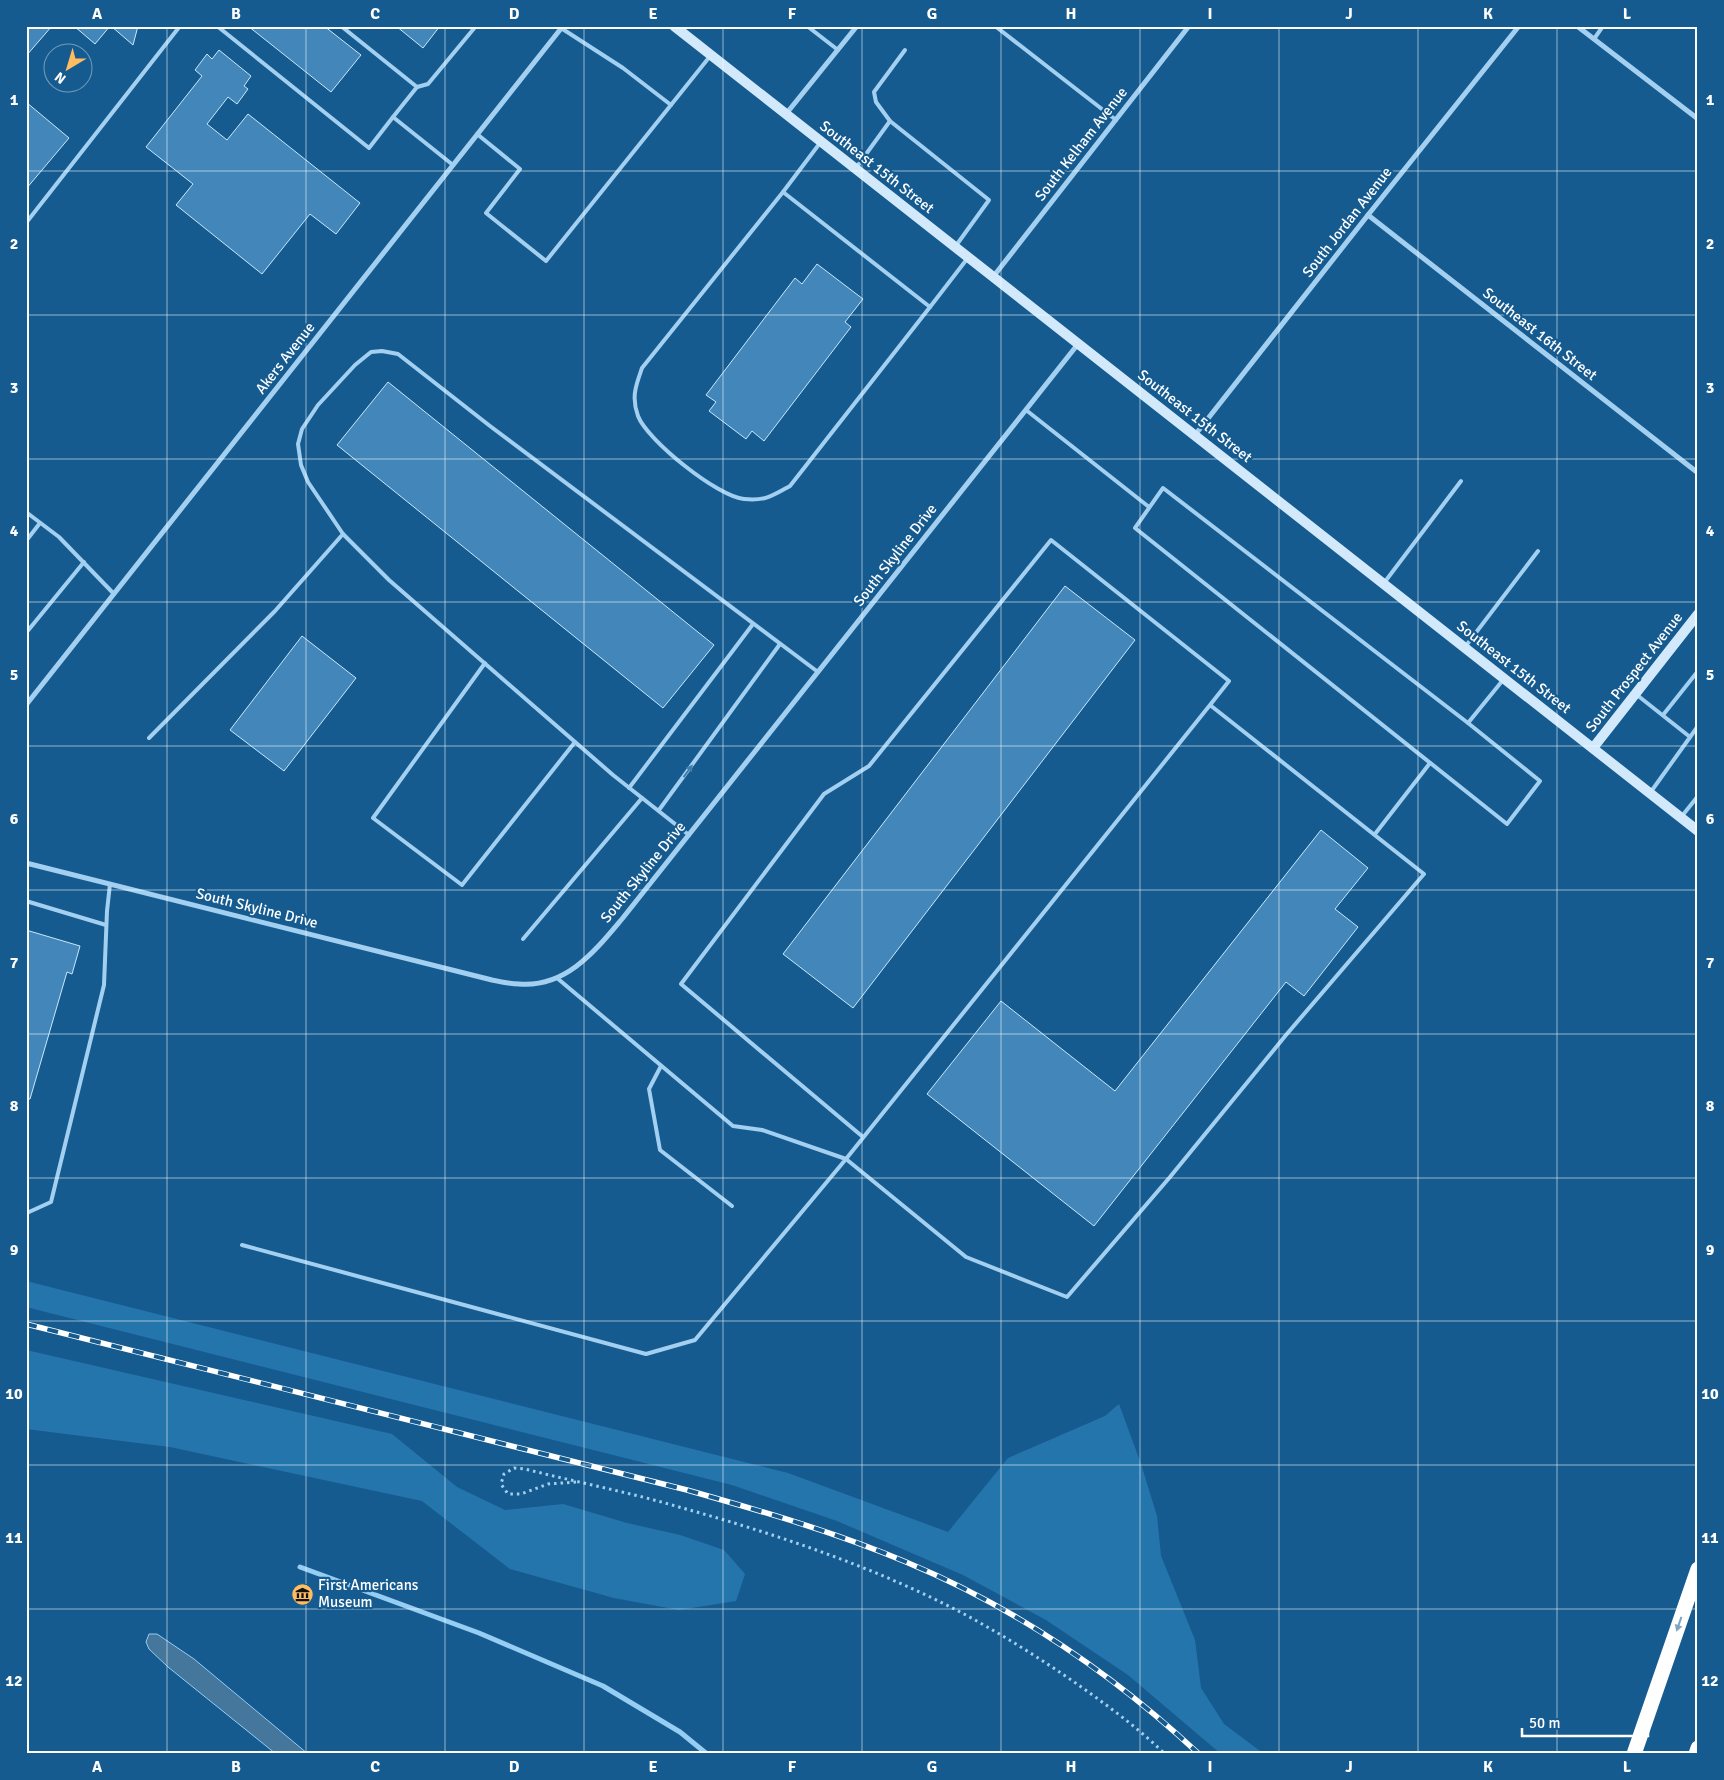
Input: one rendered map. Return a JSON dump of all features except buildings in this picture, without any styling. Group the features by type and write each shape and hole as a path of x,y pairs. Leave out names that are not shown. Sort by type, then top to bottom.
{"highway":[{"path":"1634,1754 1696,1573 1698,1557"},
{"path":"1696,1754 1698,1748"}],"main road":[{"name":"Southeast 15th Street","path":"674,26 1698,831"},
{"name":"South Prospect Avenue","path":"1593,748 1698,614"}],"street":[{"path":"786,114 857,26"},
{"name":"South Kelham Avenue","path":"993,277 1189,26"},
{"name":"South Jordan Avenue","path":"1195,435 1519,26"},
{"path":"1577,26 1698,118"},
{"name":"Akers Avenue","path":"26,705 562,27"},
{"name":"Southeast 16th Street","path":"1368,215 1698,473"},
{"name":"South Skyline Drive","path":"26,863 492,980 534,984 568,973 586,960 598,948 1078,344"}],"lane":[{"path":"26,223 180,26"},
{"path":"217,26 369,148 417,87 428,84 476,26"},
{"path":"341,26 417,87"},
{"path":"807,26 838,50"},
{"path":"995,26 1116,120"},
{"path":"1594,39 1603,26"},
{"path":"562,27 623,68 671,105"},
{"path":"905,50 874,92 876,102 890,122 990,200 955,247"},
{"path":"477,134 520,169 486,213 546,261 711,55"},
{"path":"393,117 453,165"},
{"path":"856,168 890,122"},
{"path":"821,142 642,368 634,392 638,416 653,437 685,467 717,488 742,499 767,499 790,486 969,258"},
{"path":"783,192 930,307"},
{"path":"689,835 629,788 575,742 389,580 343,534 308,482 301,465 298,444 302,429 318,406 354,365 372,352 382,350 398,354 490,426 818,672"},
{"path":"1026,410 1149,508"},
{"path":"1384,583 1461,481"},
{"path":"1163,488 1468,723 1540,781 1507,824 1135,528 1163,488"},
{"path":"26,512 59,537 114,594"},
{"path":"26,541 40,523"},
{"path":"149,738 275,612 343,534"},
{"path":"242,1245 646,1354 695,1340 846,1159 1229,681 1051,540 869,766 824,794 681,984 863,1137"},
{"path":"1465,647 1538,551"},
{"path":"26,633 84,562"},
{"path":"629,788 753,624"},
{"path":"659,810 780,644"},
{"path":"486,663 373,818 462,885 575,742"},
{"path":"1663,715 1698,671"},
{"path":"1468,723 1504,678"},
{"path":"1635,693 1690,737"},
{"path":"556,978 733,1126 762,1130 846,1159 966,1257 1067,1297 1170,1178 1286,1035 1424,874 1210,705"},
{"path":"1650,793 1698,726"},
{"path":"1375,834 1430,763"},
{"path":"1681,818 1698,796"},
{"path":"523,939 642,798"},
{"path":"26,1211 29,1212 51,1202 104,985 106,925 110,884"},
{"path":"26,902 106,925"},
{"path":"661,1066 649,1089 660,1150 732,1206"}],"path":[{"path":"576,1482 548,1484 521,1494 508,1494 501,1484 504,1474 514,1468 525,1469 678,1506 777,1536 878,1574 964,1614 1036,1655 1105,1703 1166,1754"}],"shaded area":[{"path":"26,1281 788,1473 948,1532 1008,1458 1105,1416 1119,1404 1141,1464 1157,1516 1161,1556 1195,1640 1201,1688 1224,1724 1264,1754 1221,1754 1128,1675 1046,1620 963,1575 837,1521 732,1485 26,1307"},
{"path":"26,1350 392,1434 457,1487 505,1510 563,1504 627,1523 680,1535 724,1550 745,1574 736,1601 679,1610 614,1598 510,1569 422,1501 170,1447 26,1429"},
{"path":"149,1634 157,1634 194,1659 308,1754 276,1754 168,1667 149,1649 146,1642"}],"waterway":[{"path":"300,1567 479,1633 603,1686 680,1732 707,1754"}],"railway":[{"path":"26,1324 687,1490 770,1514 852,1541 946,1580 1023,1621 1097,1670 1199,1754"}],"place":[{"name":"First Americans Museum","path":"302,1594"}]}
